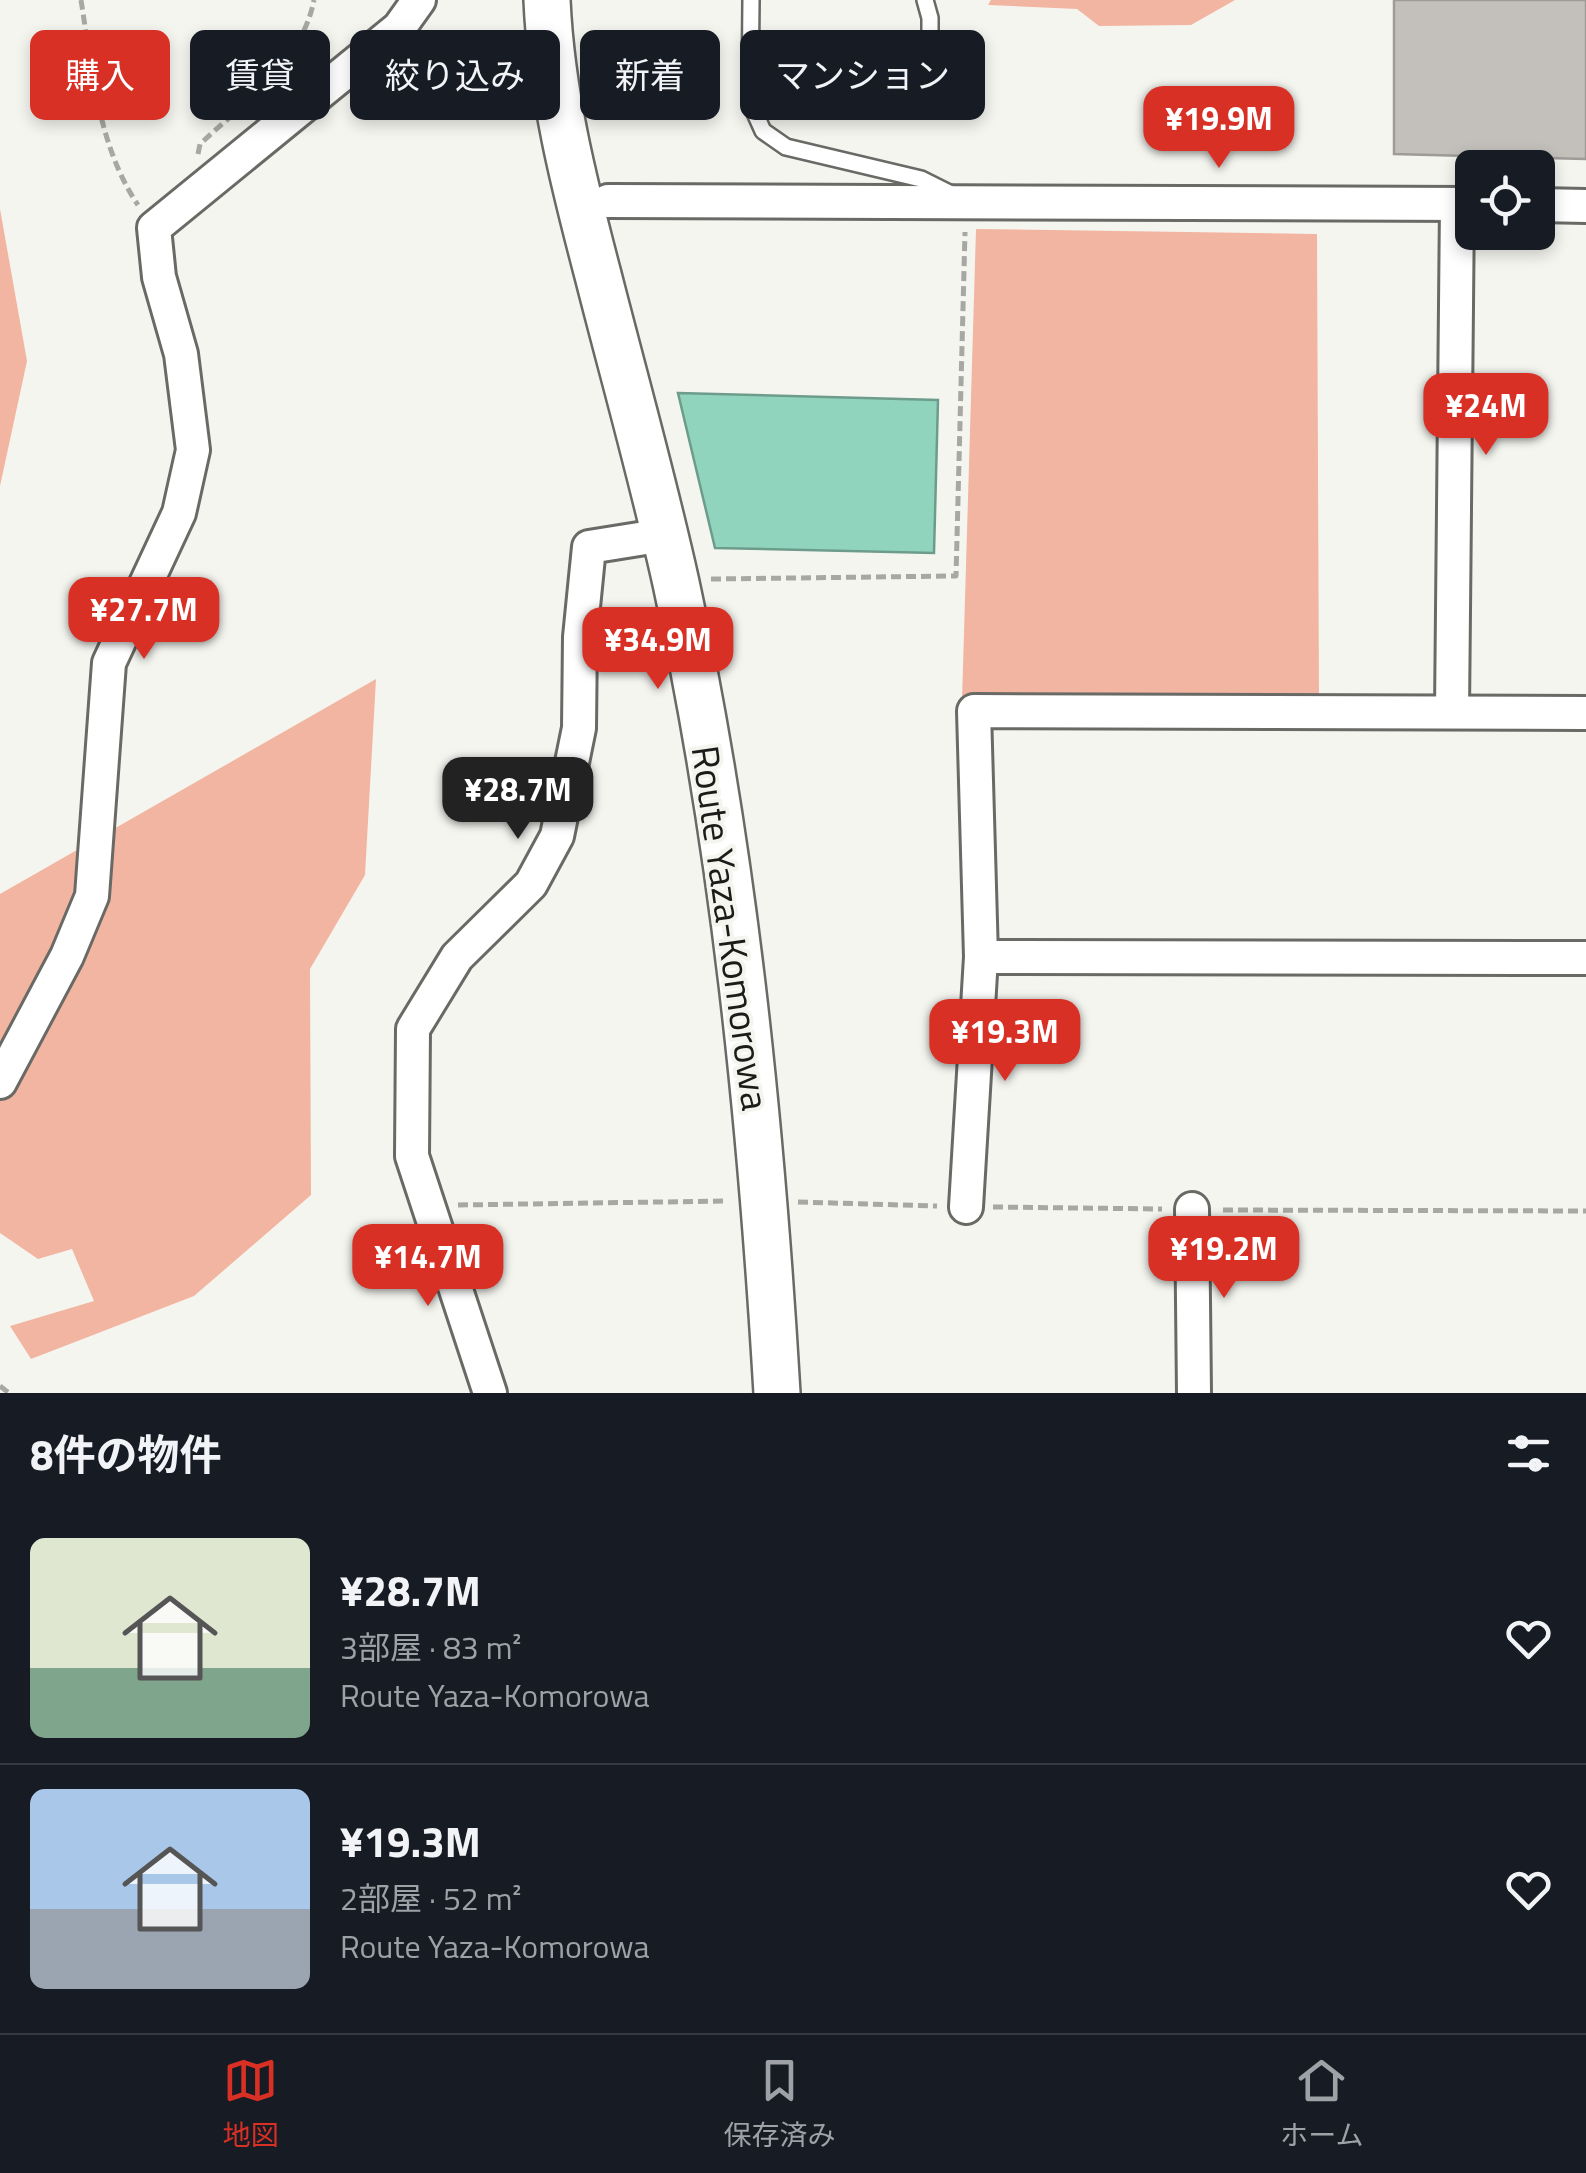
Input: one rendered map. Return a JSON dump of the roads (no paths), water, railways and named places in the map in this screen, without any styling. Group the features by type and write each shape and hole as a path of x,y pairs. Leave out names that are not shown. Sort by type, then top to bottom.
{"main road":[{"name":"Route Yaza-Komorowa","path":"547,0 549,58 578,200 664,535 733,892 749,1029 777,1393"}],"street":[{"path":"0,1082 67,956 92,896 109,663 179,513 194,450 181,354 159,277 154,228 399,28 419,0"},
{"path":"608,200 1455,204"},
{"path":"1555,205 1586,206"},
{"path":"1452,712 1464,250"},
{"path":"490,1393 412,1156 412,1030 457,957 531,884 557,836 579,728 580,636 589,547 664,535"},
{"path":"966,1207 981,957 974,710 1586,713"},
{"path":"981,957 1586,958"},
{"path":"1192,1210 1194,1393"}],"lane":[{"path":"750,0 750,102 763,131 786,147 922,179 966,202"},
{"path":"925,0 930,30"}]}
